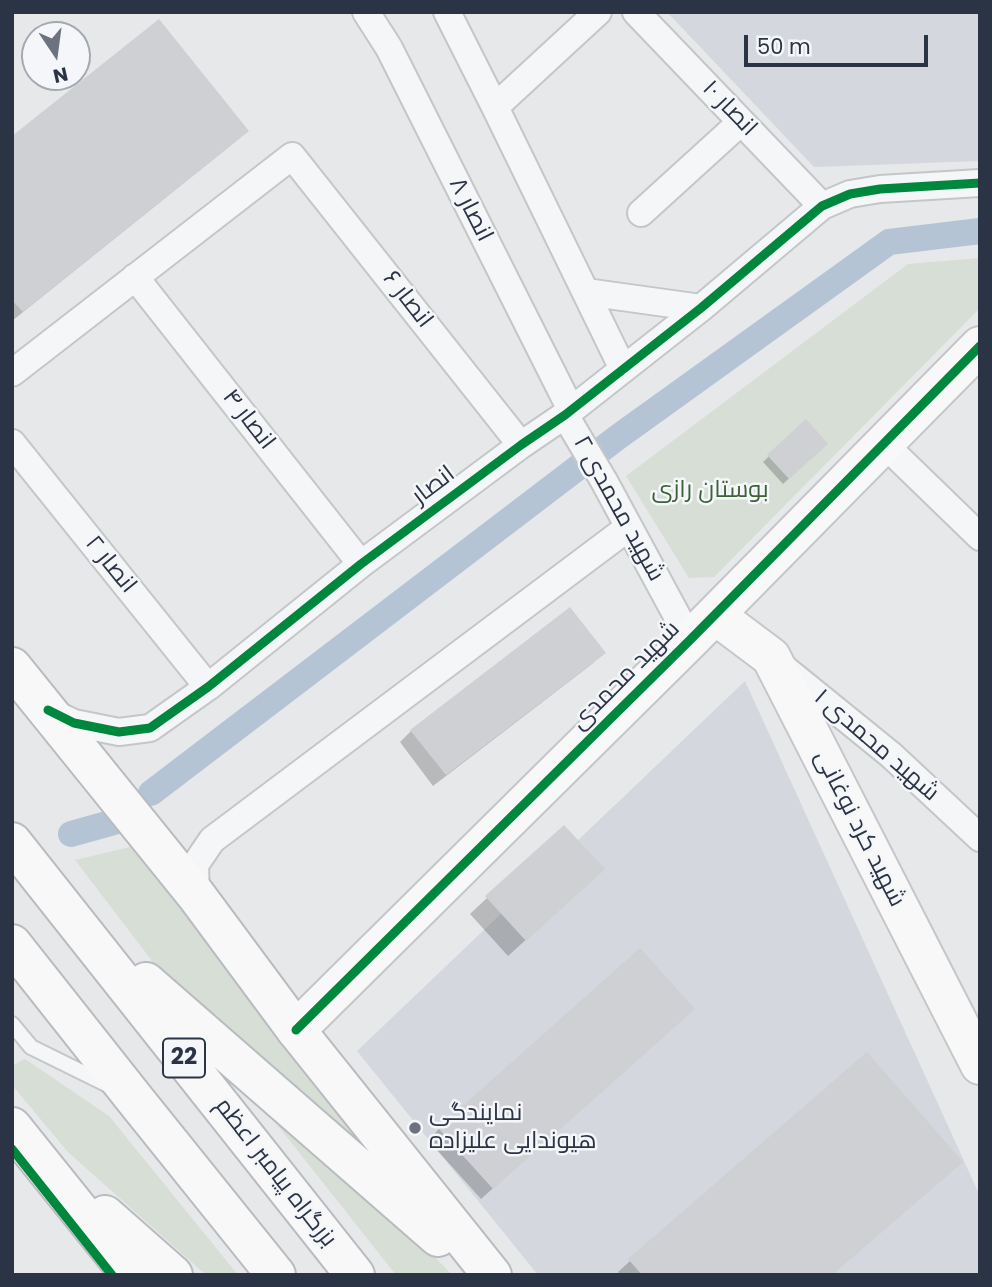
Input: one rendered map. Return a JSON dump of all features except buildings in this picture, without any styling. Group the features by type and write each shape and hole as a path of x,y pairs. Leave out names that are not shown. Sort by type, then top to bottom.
{"main road":[{"name":"شهید محمدی","path":"296,1030 702,627 980,346"},
{"name":"شهید کرد نوغانی","path":"702,627 771,657 980,1065"},
{"path":"12,667 196,895 296,1030 492,1275"},
{"name":"بزرگراه پیامبر اعظم","path":"12,842 355,1275"},
{"path":"73,918 482,1275"},
{"name":"22","path":"12,944 276,1275"},
{"path":"12,1127 131,1275"},
{"path":"46,1169 117,1225 173,1275"}],"street":[{"name":"انصار ۸","path":"366,12 389,48 568,413"},
{"path":"447,12 623,369"},
{"path":"495,107 598,12"},
{"name":"انصار ۱۰","path":"636,12 822,206"},
{"path":"641,213 741,122"},
{"name":"انصار ۶","path":"135,277 292,156 521,444"},
{"name":"انصار","path":"48,710 74,723 119,732 150,729 208,687 361,564 521,444 568,413 701,308 822,206 850,194 880,189 980,183"},
{"path":"12,373 135,277"},
{"name":"انصار ۴","path":"135,277 361,564"},
{"path":"586,292 701,308"},
{"name":"شهید محمدی ۲","path":"568,413 629,527 702,627"},
{"name":"انصار ۲","path":"12,443 208,687"},
{"path":"884,444 980,537"},
{"path":"196,895 195,866 212,840 629,527"},
{"name":"شهید محمدی ۱","path":"771,657 891,755 980,838"}],"lane":[{"path":"12,1024 31,1046 133,1097"}],"shaded area":[{"path":"667,12 980,12 980,161 814,167"},
{"path":"745,681 980,1196 980,1275 538,1275 357,1051"}],"green space":[{"name":"بوستان رازی","path":"980,258 980,308 714,577 689,578 626,476 908,264"},
{"path":"139,845 386,1170 159,970 75,860"},
{"path":"25,1059 109,1116 238,1275 206,1275 68,1152 12,1085 12,1066"},
{"path":"256,1098 418,1239 452,1275 396,1275"}],"waterway":[{"path":"151,793 618,437 889,242 980,231"},
{"path":"71,834 114,822"}],"cycle path":[{"path":"48,710 74,723 119,732 150,728 208,687 361,564 565,415 701,308 822,206 850,194 880,189 980,183"},
{"path":"296,1030 690,640 980,346"},
{"path":"12,1149 112,1275"}],"place":[{"name":"نمایندگی هیوندایی علیزاده","path":"415,1128"}]}
